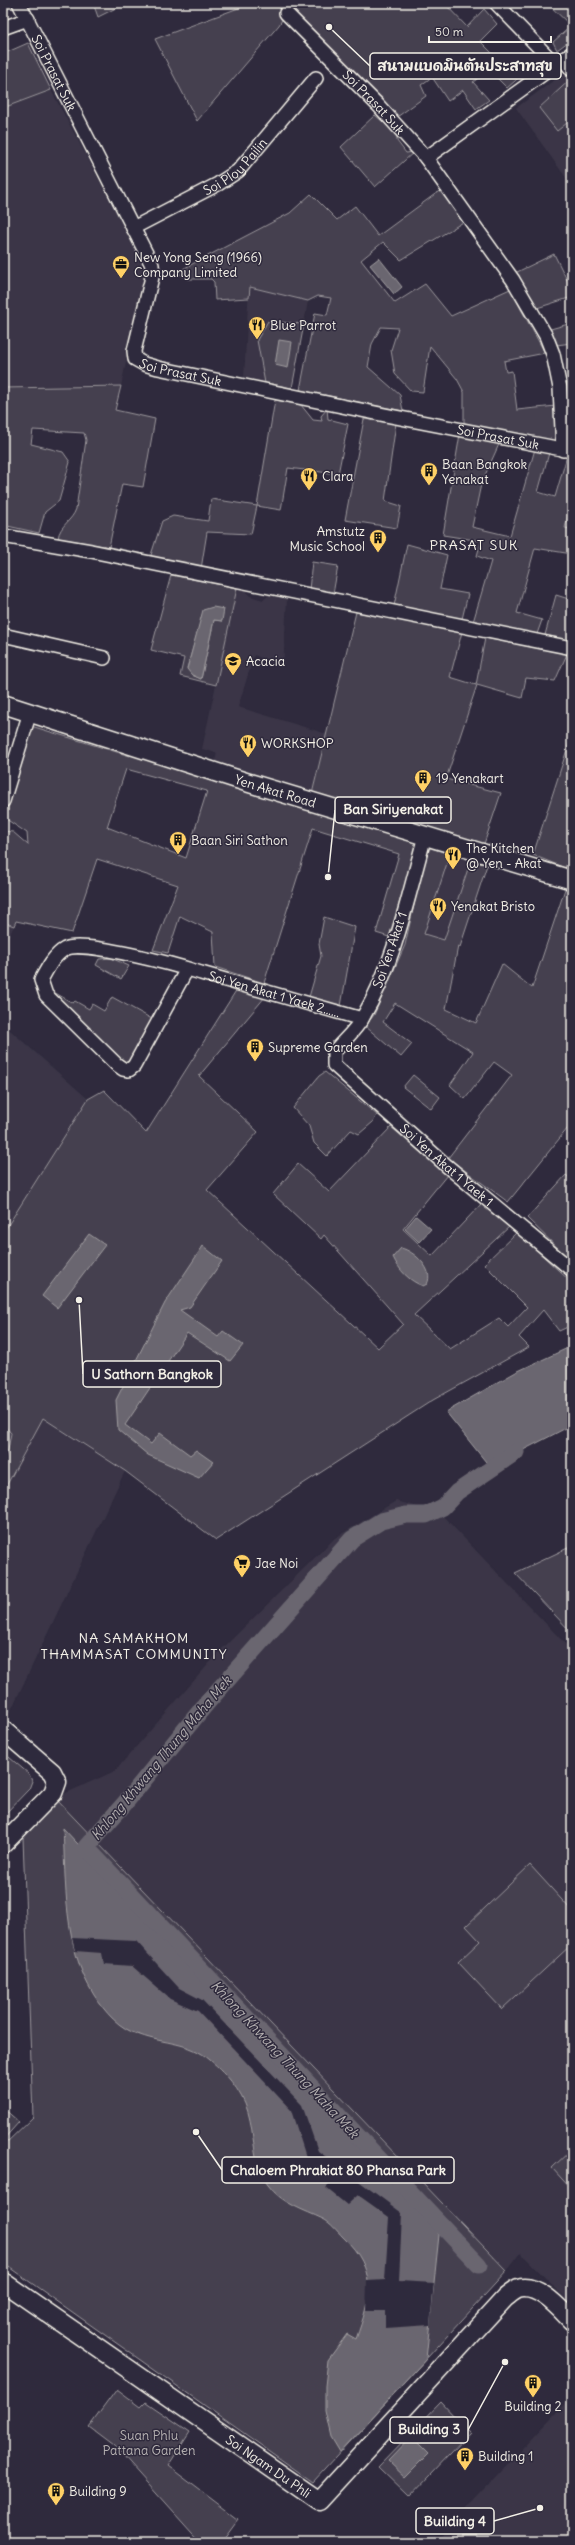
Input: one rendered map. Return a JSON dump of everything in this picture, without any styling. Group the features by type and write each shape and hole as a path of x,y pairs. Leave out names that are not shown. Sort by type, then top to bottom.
{"street":[{"path":"496,3 563,59 572,70"},
{"name":"Soi Prasat Suk","path":"23,4 28,19 152,265 153,273 134,351 135,359 144,364 385,415 568,450 560,388 546,336 513,280 426,158 378,105 286,13"},
{"path":"3,28 28,19"},
{"path":"426,158 563,59"},
{"name":"Soi Ploy Pailin","path":"133,228 218,184 238,171 316,78"},
{"path":"3,536 92,551 572,648"},
{"path":"3,635 104,658"},
{"name":"Yen Akat Road","path":"3,704 246,782 572,880"},
{"path":"3,801 30,712"},
{"name":"Soi Yen Akat 1","path":"334,1052 362,1019 378,989 398,930 425,836"},
{"name":"Soi Yen Akat 1 Yaek 2......","path":"187,969 134,1066 129,1070 123,1070 116,1064 46,995 41,980 52,962 64,949 72,946 141,957 187,969 362,1019"},
{"name":"Soi Yen Akat 1 Yaek 1","path":"334,1052 334,1065 341,1074 572,1270"},
{"path":"3,1730 52,1772 57,1782 53,1793 3,1844"},
{"name":"Soi Ngam Du Phli","path":"3,2282 319,2501 505,2298 517,2289 528,2288 543,2295 572,2322"}],"shaded area":[{"path":"567,71 572,76 572,186 516,108"},
{"path":"51,90 146,267 121,386 3,388 6,317 3,317 3,108"},
{"path":"379,258 402,287 394,294 370,265"},
{"path":"249,286 308,301 292,388 244,379"},
{"path":"279,340 292,342 288,368 275,365"},
{"path":"237,588 244,590 250,596 263,600 269,595 287,599 283,667 254,655 238,707 327,734 311,798 215,761 217,753 202,749"},
{"path":"213,607 224,609 222,621 214,620 201,679 192,675 187,669 203,610"},
{"path":"427,847 471,860 445,940 408,929"},
{"path":"3,922 14,926 3,948"},
{"path":"3,1024 88,1099 104,1090 146,1134 227,1208 57,1428 125,1471 10,1712 3,1707 3,1492 42,1418 3,1392"},
{"path":"416,1216 431,1229 419,1242 405,1229"},
{"path":"89,1234 105,1245 57,1308 42,1296"},
{"path":"203,1246 222,1261 190,1307 180,1310 218,1337 223,1331 243,1345 230,1361 187,1333 125,1425 151,1444 160,1433 190,1455 196,1450 213,1462 199,1478 148,1455 118,1430 116,1400 165,1303"},
{"path":"401,1248 412,1253 426,1267 429,1279 427,1284 423,1286 413,1281 398,1266 393,1257"},
{"path":"572,1346 572,1425 490,1467 446,1412 516,1372"},
{"path":"396,1501 440,1513 572,1651 572,2305 521,2253 507,2271 55,1798 115,1771 220,1651 335,1538"},
{"path":"63,1828 436,2229 439,2235 426,2359 340,2452 331,2437 325,2411 325,2386 328,2360 347,2334 356,2339 361,2324 368,2297 366,2273 362,2261 354,2249 329,2223 287,2202 274,2192 268,2185 263,2177 257,2160 247,2108 239,2092 223,2072 210,2060 194,2050 149,2038 126,2029 108,2014 98,2001 84,1976 76,1956 71,1935 66,1892"},
{"path":"572,2397 572,2542 435,2542 445,2531"},
{"path":"411,2437 428,2454 405,2477 388,2461"}],"green space":[{"path":"93,3 126,3 98,17"},
{"path":"252,3 444,3 467,27 484,9 497,24 480,41 509,70 515,66 523,74 507,88 489,70 473,82 489,100 476,109 463,90 448,101 432,77 421,85 426,96 397,117 286,13 279,25 197,121 155,39"},
{"path":"547,3 567,3 572,7 572,39 557,50 553,42 571,26"},
{"path":"28,43 51,90 3,108 3,100 9,98 3,83 3,54"},
{"path":"572,78 572,119 557,131 539,108"},
{"path":"375,115 397,134 397,141 406,153 414,152 375,187 341,147"},
{"path":"442,189 465,221 401,260 383,242 361,260 395,303 425,284 451,316 510,289 545,353 504,361 506,372 512,371 517,410 556,406 555,443 464,423 464,392 457,379 430,346 423,392 411,391 395,374 391,350 398,328 381,327 372,344 368,367 400,395 403,411 300,390 315,313 327,315 331,298 318,296 308,301 250,287 249,298 215,300 214,282 211,279 187,279 177,272 290,213 311,194 337,220 355,206 378,236"},
{"path":"554,254 572,290 572,297 537,308 515,273"},
{"path":"268,321 304,324 292,388 265,383 257,340"},
{"path":"572,323 572,343 556,345 547,330"},
{"path":"121,386 115,410 155,419 143,487 122,484 109,547 58,538 61,530 72,517 76,509 86,440 84,433 33,430 31,444 63,452 70,462 59,501 45,512 39,533 3,525 3,388"},
{"path":"275,400 301,405 313,420 322,421 321,416 327,409 328,419 348,424 338,474 288,468 281,510 257,506"},
{"path":"364,419 396,423 385,501 401,506 397,528 345,520"},
{"path":"460,434 500,442 481,484 472,527 510,536 535,449 549,453 538,492 555,497 567,456 572,457 572,499 565,528 572,529 572,554 535,548 517,613 542,620 537,634 473,622 491,561 477,556 481,541 443,535"},
{"path":"211,499 257,506 251,534 207,532 201,569 150,558 162,521 173,516 208,521"},
{"path":"407,544 447,555 440,589 468,594 462,619 394,606"},
{"path":"312,562 338,566 333,594 309,590"},
{"path":"171,575 237,588 216,685 180,676 184,658 151,650","holes":["204,610 222,621 214,620 201,679 192,675 187,668"]},
{"path":"556,595 572,600 572,641 545,635"},
{"path":"356,612 462,632 450,677 476,685 485,638 567,654 555,681 526,678 522,698 477,685 446,779 501,793 484,844 311,798"},
{"path":"31,726 130,756 132,752 417,843 389,937 376,933 399,854 313,828 264,983 215,967 213,932 180,916 168,953 153,950 178,885 97,859 72,933 16,921 14,926 3,922 3,831 13,832 28,845 27,833 3,817","holes":["126,769 207,791 186,858 107,827"]},
{"path":"572,734 572,848 565,868 533,855"},
{"path":"427,847 450,854 424,934 444,940 471,860 487,865 460,947 458,946 446,1009 476,1023 502,964 532,988 565,889 572,891 572,1123 508,1202 448,1158 512,1075 494,1062 465,1099 450,1085 473,1052 395,1003 383,1022 412,1044 401,1057 365,1026 374,1015 405,945"},
{"path":"324,917 355,927 341,1006 309,997 321,956 319,944"},
{"path":"111,958 129,966 121,979 96,965 99,959"},
{"path":"237,989 265,997 199,1076 258,1132 207,1190 378,1348 403,1324 324,1235 321,1239 273,1194 298,1164 329,1192 391,1127 447,1175 403,1229 432,1256 483,1202 510,1226 414,1315 450,1349 499,1318 508,1327 527,1307 484,1264 517,1232 572,1283 572,1325 559,1331 543,1310 519,1337 529,1347 433,1400 216,1540 125,1471 43,1418 3,1492 3,1461 8,1450 11,1433 3,1424 3,1233 88,1099 104,1090 146,1133"},
{"path":"50,990 73,1003 75,1001 89,1009 92,1004 104,1011 112,997 152,1019 130,1062 125,1063 117,1059"},
{"path":"325,1072 377,1115 373,1122 359,1134 351,1130 327,1156 314,1143 309,1126 293,1108 319,1076"},
{"path":"413,1075 440,1097 431,1109 403,1087"},
{"path":"566,1175 572,1180 572,1262 527,1218"},
{"path":"572,1546 572,1633 515,1573"},
{"path":"3,1752 29,1774 32,1781 29,1789 3,1816"},
{"path":"55,1798 507,2271 313,2482 3,2263 3,2146 33,2117 23,1838"},
{"path":"530,1865 572,1911 572,1944 502,2009 458,1962 480,1941 466,1926"},
{"path":"3,2108 19,2122 3,2140"},
{"path":"572,2149 572,2190 552,2168"},
{"name":"Suan Phlu Pattana Garden","path":"117,2389 141,2407 146,2402 190,2432 168,2466 238,2519 221,2542 200,2542 113,2445 89,2427"},
{"path":"441,2402 470,2433 409,2497 378,2467"}],"pier":[{"path":"72,1938 136,1941 179,1988 202,2000 302,2105 318,2151 402,2213 399,2281 434,2283 430,2325 385,2328 385,2311 366,2311 367,2281 385,2280 389,2217 358,2195 347,2205 326,2188 334,2180 306,2157 291,2110 198,2011 170,1999 132,1966 104,1964 102,1953 75,1951"}],"waterway":[{"name":"Khlong Khwang Thung Maha Mek","path":"479,2265 86,1847 125,1803 206,1704 352,1539 381,1521 406,1515 426,1515 443,1507 457,1492 516,1452"}],"place":[{"name":"สนามแบดมินตันประสาทสุข","path":"329,27"},
{"name":"New Yong Seng (1966) Company Limited","path":"121,279"},
{"name":"Blue Parrot","path":"257,340"},
{"name":"Baan Bangkok Yenakat","path":"429,486"},
{"name":"Clara","path":"309,491"},
{"name":"Amstutz Music School","path":"378,553"},
{"name":"Acacia","path":"233,676"},
{"name":"WORKSHOP","path":"248,758"},
{"name":"19 Yenakart","path":"423,793"},
{"name":"Baan Siri Sathon","path":"178,855"},
{"name":"The Kitchen @ Yen - Akat","path":"453,870"},
{"name":"Ban Siriyenakat","path":"328,877"},
{"name":"Yenakat Bristo","path":"438,921"},
{"name":"Supreme Garden","path":"255,1062"},
{"name":"U Sathorn Bangkok","path":"79,1300"},
{"name":"Jae Noi","path":"242,1578"},
{"name":"Chaloem Phrakiat 80 Phansa Park","path":"196,2132"},
{"name":"Building 3","path":"505,2362"},
{"name":"Building 2","path":"533,2398"},
{"name":"Building 1","path":"465,2471"},
{"name":"Building 9","path":"56,2506"},
{"name":"Building 4","path":"540,2508"}],"district":[{"name":"PRASAT SUK","path":"474,545"},
{"name":"NA SAMAKHOM THAMMASAT COMMUNITY","path":"134,1646"}]}
